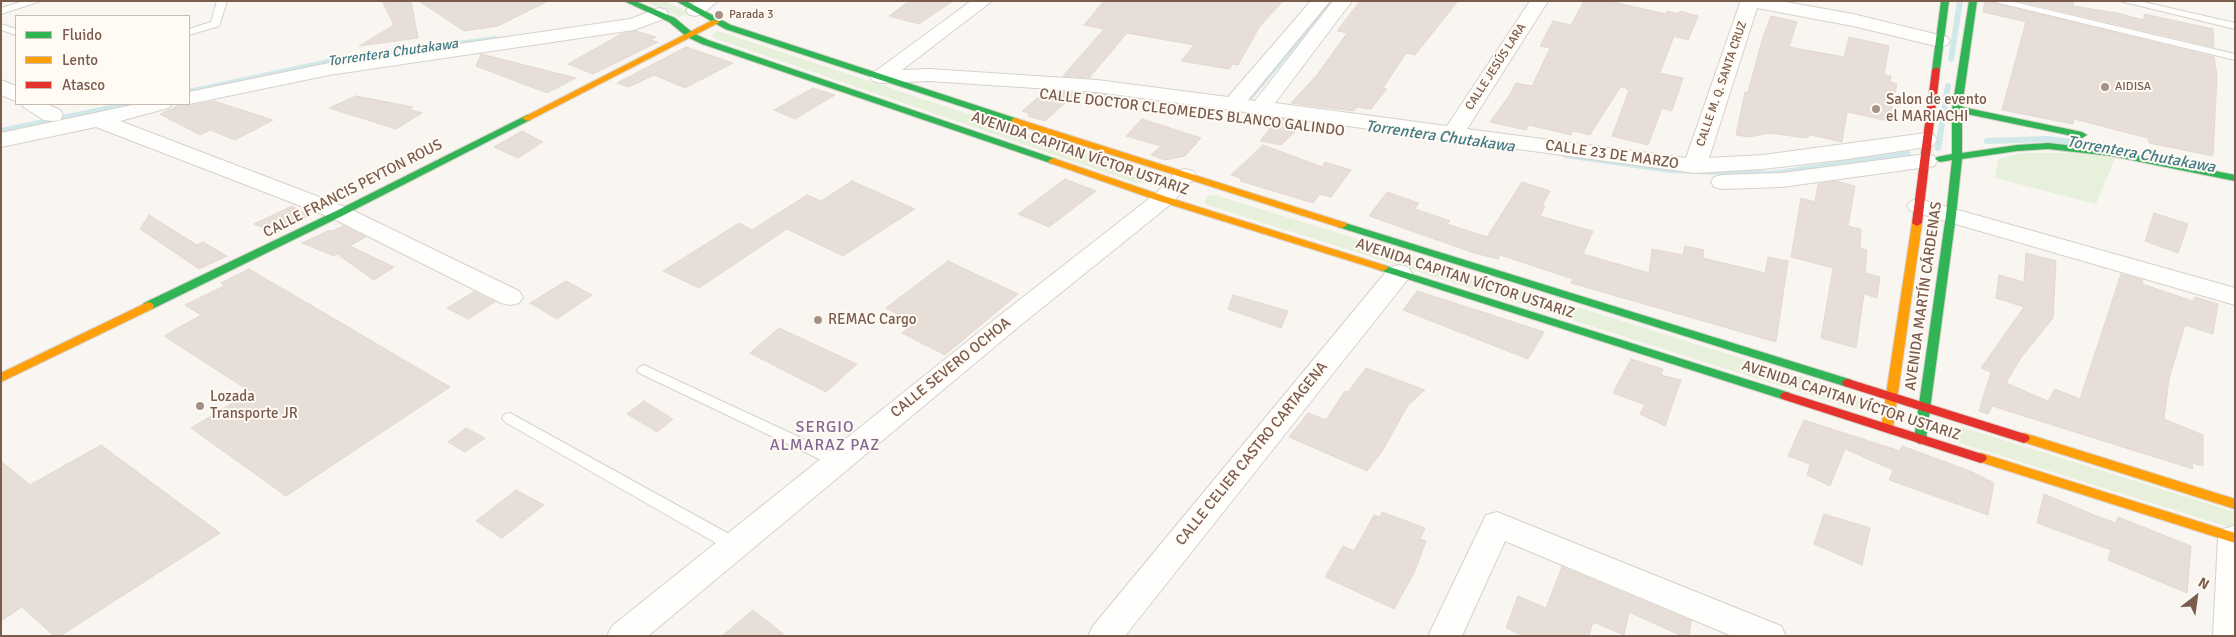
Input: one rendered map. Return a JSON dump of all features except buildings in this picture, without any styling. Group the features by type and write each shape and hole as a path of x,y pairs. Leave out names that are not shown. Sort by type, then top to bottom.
{"main road":[{"path":"1945,1 1940,41 1949,67"},
{"path":"1949,67 1973,1"},
{"name":"AVENIDA CAPITAN VÍCTOR USTARIZ","path":"631,2 676,22 690,35 714,45 1163,199 2235,538"},
{"name":"AVENIDA CAPITAN VÍCTOR USTARIZ","path":"695,4 716,22 880,77 1185,176 2235,504"},
{"name":"CALLE FRANCIS PEYTON ROUS","path":"1,378 340,213 716,22"},
{"name":"AVENIDA MARTÍN CÁRDENAS","path":"1920,439 1951,215 1956,158 1957,109 1949,67"},
{"name":"AVENIDA MARTÍN CÁRDENAS","path":"1886,428 1892,397 1926,150 1949,67"},
{"path":"1957,109 2091,137"},
{"path":"2110,141 2235,167"},
{"name":"CALLE DOCTOR CLEOMEDES BLANCO GALINDO","path":"1926,150 1956,158 2017,148 2067,148 2111,153 2235,178"}],"street":[{"path":"880,77 983,1"},
{"path":"1234,103 1320,1"},
{"path":"1261,107 1343,1"},
{"name":"CALLE JESÚS LARA","path":"1454,133 1539,1"},
{"path":"1749,1 1853,20 1940,41"},
{"name":"CALLE M. Q. SANTA CRUZ","path":"1695,166 1749,1"},
{"path":"190,85 336,55 605,19 631,2"},
{"path":"190,98 329,69 634,24 658,14"},
{"name":"CALLE 23 DE MARZO","path":"880,77 930,75 1097,86 1695,166 1763,162 1848,152 1926,150"},
{"path":"1,86 15,94"},
{"name":"CALLE DOCTOR CLEOMEDES BLANCO GALINDO","path":"953,100 968,90 983,89 1090,98 1701,183 1782,180 1926,150"},
{"path":"34,105 52,115"},
{"path":"1,125 52,115 100,112 153,105"},
{"path":"1,140 100,112 340,213 510,297"},
{"name":"CALLE SEVERO OCHOA","path":"624,636 837,461 1163,199 1185,176"},
{"path":"1919,206 2235,297"},
{"name":"CALLE CELIER CASTRO CARTAGENA","path":"1105,636 1399,273"},
{"path":"1445,636 1497,524 1769,636"},
{"path":"2230,636 2235,538"}],"lane":[{"path":"1,11 36,1"},
{"path":"190,32 215,24 222,1"},
{"path":"1996,1 2235,58"},
{"path":"2125,1 2235,26"},
{"path":"1,27 15,32"},
{"path":"644,370 837,461"},
{"path":"510,418 734,546"}],"green space":[{"path":"645,1 665,1 689,13 679,17"},
{"path":"718,31 1147,173 1150,176 1148,182 1136,183 714,38 711,35"},
{"path":"2021,153 2075,153 2115,158 2096,204 1995,178 1998,159"},
{"path":"1215,195 1857,394 1861,397 1864,406 1854,409 1207,205 1204,202 1208,196"},
{"path":"1961,427 2235,512 2235,529 1960,443 1954,436 1955,430"}],"waterway":[{"path":"1250,97 1331,1"},
{"path":"1951,59 1960,1"},
{"name":"Torrentera Chutakawa","path":"190,92 329,62 495,39"},
{"path":"1938,148 1948,86"},
{"name":"Torrentera Chutakawa","path":"1082,91 1128,96"},
{"name":"Torrentera Chutakawa","path":"1,131 125,105"},
{"name":"Torrentera Chutakawa","path":"1987,141 2047,139 2108,146"},
{"name":"Torrentera Chutakawa","path":"1565,155 1670,170 1771,174 1908,154"}],"traffic: fast":[{"path":"628,1 672,20 690,35 705,42 1053,161"},
{"path":"680,1 728,27 1015,121"},
{"path":"1936,70 1945,1"},
{"path":"1920,439 1951,215 1957,157 1957,109 1973,1"},
{"path":"1957,109 2082,135"},
{"path":"148,306 340,213 527,118"},
{"path":"1940,159 2017,148 2048,146 2111,153 2235,178"},
{"path":"1342,225 1848,383"},
{"path":"1383,268 1786,396"}],"traffic: slow":[{"path":"527,118 716,22"},
{"path":"1015,121 1342,225"},
{"path":"1053,161 1163,199 1383,268"},
{"path":"1887,428 1917,223"},
{"path":"1,378 148,306"},
{"path":"2024,438 2235,504"},
{"path":"1981,458 2235,538"}],"traffic: jam":[{"path":"1917,223 1936,70"},
{"path":"1848,383 2024,438"},
{"path":"1786,396 1981,458"}],"place":[{"name":"Parada 3","path":"719,15"},
{"name":"AIDISA","path":"2105,87"},
{"name":"Salon de evento el MARIACHI","path":"1876,109"},
{"name":"REMAC Cargo","path":"818,320"},
{"name":"Lozada Transporte JR","path":"200,406"}],"district":[{"name":"SERGIO ALMARAZ PAZ","path":"825,437"}]}
